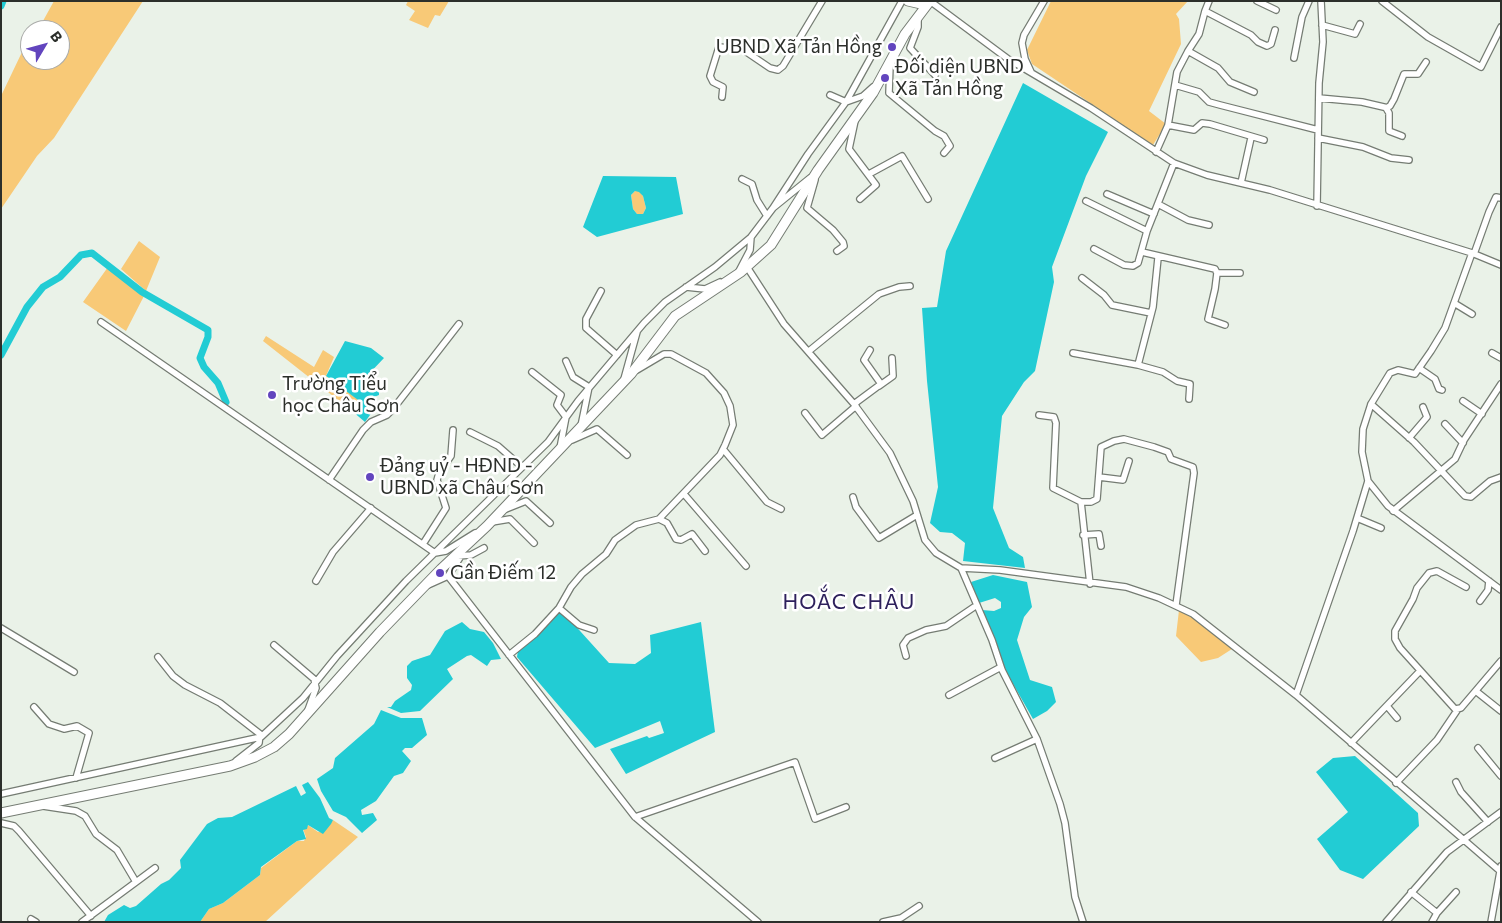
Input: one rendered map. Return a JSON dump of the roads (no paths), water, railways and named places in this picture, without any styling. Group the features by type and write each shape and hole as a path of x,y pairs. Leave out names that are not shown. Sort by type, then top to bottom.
{"main road":[{"path":"908,1 920,4 930,1"},
{"path":"1,813 230,766 255,758 274,747 304,719 380,632 424,586 458,556 628,377 675,316 747,267 776,238 818,170 880,80 918,16 930,1"}],"street":[{"path":"722,97 723,87 713,82 710,76 719,48 741,49 770,68 778,70 783,66 822,1"},
{"path":"230,766 259,743 261,737 304,698 370,619 548,442 637,330 665,302 716,267 751,237 774,208 803,162 846,102 902,1"},
{"path":"930,1 1008,59 1091,108 1174,163 1207,175 1270,190 1473,253 1501,266"},
{"path":"1031,73 1025,60 1022,43 1024,35 1044,1"},
{"path":"1156,152 1168,125 1178,68 1199,34 1209,1"},
{"path":"1257,1 1276,10"},
{"path":"1294,58 1302,17 1308,1"},
{"path":"1317,206 1321,1"},
{"path":"1382,1 1428,37 1481,67 1501,27"},
{"path":"1205,11 1251,35 1258,42 1267,46 1271,44 1275,30"},
{"path":"918,16 918,26 910,48 934,75"},
{"path":"1322,25 1355,34 1360,24"},
{"path":"1188,51 1216,67 1230,82 1254,92"},
{"path":"890,61 889,93 932,129 944,136 950,146 944,153"},
{"path":"1402,136 1389,131 1388,108 1394,99 1404,74 1418,74 1426,62"},
{"path":"830,96 846,102 863,96 880,80"},
{"path":"1175,85 1199,92 1209,101 1220,105 1318,130"},
{"path":"1319,98 1364,102 1388,108"},
{"path":"856,116 849,149 876,185 860,199"},
{"path":"1168,125 1194,130 1202,123 1210,124 1251,138 1264,140"},
{"path":"1241,183 1251,138"},
{"path":"1318,138 1363,147 1391,158 1409,160"},
{"path":"869,174 902,156 928,199"},
{"path":"1094,249 1116,262 1132,267 1139,262 1147,231 1174,163"},
{"path":"774,208 795,192 818,170"},
{"path":"818,170 808,208 834,230 843,242 844,246 837,252"},
{"path":"742,179 753,185 757,200 767,216"},
{"path":"1107,194 1154,214"},
{"path":"1296,695 1368,481 1362,446 1364,422 1371,404 1390,373 1398,370 1413,375 1439,339 1488,212 1496,197 1501,198"},
{"path":"1086,201 1147,231"},
{"path":"1158,204 1188,220 1208,226"},
{"path":"686,287 705,289 733,277 750,250 751,237"},
{"path":"1142,252 1158,258 1211,267 1217,273 1240,273"},
{"path":"1138,365 1151,313 1158,258"},
{"path":"747,267 784,324 855,405 890,453 903,476 925,540 936,553 961,568 1000,570 1090,584 1126,587 1193,614 1296,695 1463,840 1500,868 1491,922"},
{"path":"1217,273 1208,318 1225,325"},
{"path":"1082,278 1104,295 1112,305 1151,313"},
{"path":"809,351 879,294 899,287 910,286"},
{"path":"601,291 586,319 586,328 617,355"},
{"path":"1454,303 1472,314"},
{"path":"101,322 435,553 446,551 489,524 510,519 534,543"},
{"path":"329,480 363,430 371,422 387,416 458,324"},
{"path":"628,377 637,330"},
{"path":"870,350 864,360 879,380 879,386"},
{"path":"1074,353 1138,365 1163,372 1177,381 1189,383 1189,399"},
{"path":"1492,353 1501,358"},
{"path":"509,655 535,634 559,608 571,586 606,554 615,540 636,525 659,519 684,494 723,449 733,425 730,406 724,393 706,373 671,354 664,354 628,377"},
{"path":"805,413 822,435 855,405 893,376 892,358"},
{"path":"566,360 567,368 573,377 589,388"},
{"path":"1419,368 1435,379 1438,389 1442,390"},
{"path":"532,372 562,396 557,405 566,417 561,447"},
{"path":"1393,511 1455,459 1463,443 1501,384"},
{"path":"581,426 589,388"},
{"path":"1463,401 1482,414"},
{"path":"1371,404 1409,438 1459,492 1468,498 1490,481 1501,477"},
{"path":"1409,438 1427,417 1423,406"},
{"path":"1039,415 1052,416 1056,423 1053,488 1081,502 1091,502 1097,499 1101,446 1120,439 1156,448 1170,454 1171,459 1187,462 1193,467 1194,473 1176,606"},
{"path":"1445,424 1463,443"},
{"path":"561,447 597,429 627,456"},
{"path":"423,544 446,508 437,480 451,456 453,430"},
{"path":"470,432 498,446 522,467"},
{"path":"723,449 767,502 781,509"},
{"path":"1098,477 1123,480 1129,462"},
{"path":"1368,481 1393,511 1501,590"},
{"path":"684,494 746,566"},
{"path":"853,497 856,508 879,538 917,515"},
{"path":"501,511 526,501 550,524"},
{"path":"1081,502 1083,535 1090,584"},
{"path":"316,581 333,552 371,508"},
{"path":"1357,518 1381,528"},
{"path":"659,519 667,523 676,539 681,540 692,534 705,551"},
{"path":"1083,535 1099,534 1101,546"},
{"path":"424,586 448,576 458,556 471,555 484,548"},
{"path":"961,568 1001,667 1038,739 1065,823 1075,897 1083,922"},
{"path":"1458,709 1450,705 1400,648 1395,639 1395,631 1417,588 1429,573 1437,571 1466,587"},
{"path":"448,576 635,817 758,922"},
{"path":"1480,601 1488,590 1489,581"},
{"path":"906,656 903,645 908,638 926,630 946,626 977,605"},
{"path":"559,608 578,625 594,630"},
{"path":"1,628 74,672"},
{"path":"274,645 313,677 316,688 304,719"},
{"path":"158,658 173,676 185,685 220,702 258,732 261,737"},
{"path":"1396,783 1437,740 1458,709 1477,692 1501,661"},
{"path":"949,695 1001,667"},
{"path":"1351,743 1420,670"},
{"path":"1477,692 1501,711"},
{"path":"34,706 49,724 64,729 77,726 89,733 76,778"},
{"path":"1387,706 1397,718"},
{"path":"1,794 261,737"},
{"path":"995,758 1038,739"},
{"path":"1478,748 1501,776"},
{"path":"635,817 796,762 815,819 846,807"},
{"path":"1456,782 1461,792 1488,822"},
{"path":"41,806 76,811 85,816 96,834 117,850 136,882"},
{"path":"1386,922 1447,852 1501,812"},
{"path":"1,823 14,826 20,831 91,916"},
{"path":"82,922 155,868"},
{"path":"1411,892 1437,913"},
{"path":"1432,922 1437,913 1456,892"},
{"path":"883,922 902,918 919,906"}],"water":[{"path":"1023,83 1108,132 1086,176 1052,267 1054,282 1035,371 1024,382 1002,416 993,508 1009,548 1023,557 1025,568 963,561 965,543 952,533 940,532 930,523 938,487 927,381 922,308 937,307 946,251"},
{"path":"603,176 676,177 683,214 597,237 583,227","holes":["635,191 643,196 646,208 643,214 637,214 633,209 631,195"]},
{"path":"345,341 371,348 384,358 365,378 365,385 374,390 379,390 379,395 374,397 371,404 375,408 365,422 352,411 358,400 326,376"},
{"path":"993,575 1027,582 1032,607 1024,617 1017,640 1030,680 1052,687 1056,702 1047,711 1033,719 1004,668 982,610 994,611 1001,608 1001,602 995,598 979,603 971,582"},
{"path":"556,610 562,611 609,663 635,664 651,653 650,635 701,622 715,732 626,774 610,749 647,736 649,738 664,733 660,721 595,748 517,657 518,650"},
{"path":"462,622 470,629 484,632 493,643 501,659 491,660 487,666 471,655 467,656 447,669 453,679 420,711 401,713 387,707 391,707 395,701 411,690 412,685 407,678 407,666 412,661 430,655 445,631"},
{"path":"381,710 401,718 422,718 427,735 412,748 405,748 402,751 411,761 403,773 394,776 376,801 361,810 362,815 373,813 377,820 362,833 346,817 333,811 321,791 317,779 333,768 335,758 374,724"},
{"path":"1355,756 1418,813 1419,826 1363,879 1340,870 1317,839 1348,812 1316,772 1333,758"},
{"path":"308,782 320,798 329,818 333,820 331,824 323,834 308,825 307,829 303,830 306,839 297,841 261,867 260,875 223,903 209,909 200,922 104,922 108,915 124,905 130,908 136,906 161,884 169,880 181,868 180,860 207,824 218,818 232,817 296,786 301,796 306,793 302,785"}],"waterway":[{"path":"1,6 3,1"},
{"path":"1,355 27,307 43,287 60,277 81,255 92,253 142,292 208,330 208,337 200,358 204,367 218,383 226,402"}],"place":[{"name":"UBND Xã Tản Hồng","path":"892,47"},
{"name":"Đối diện UBND Xã Tản Hồng","path":"885,78"},
{"name":"Trường Tiểu học Châu Sơn","path":"272,395"},
{"name":"Đảng uỷ - HĐND - UBND xã Châu Sơn","path":"370,477"},
{"name":"Gần Điếm 12","path":"440,573"}],"district":[{"name":"HOẮC CHÂU","path":"849,602"}]}
